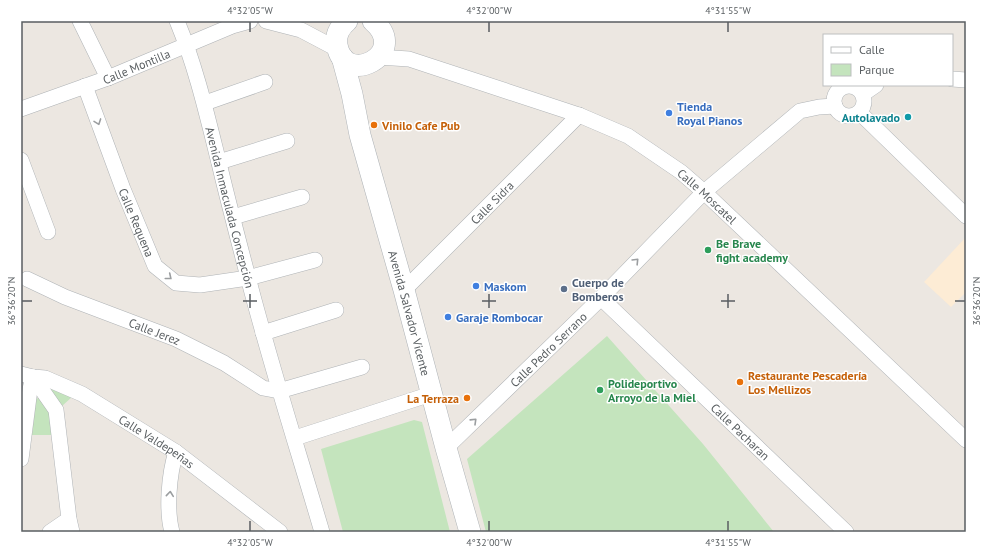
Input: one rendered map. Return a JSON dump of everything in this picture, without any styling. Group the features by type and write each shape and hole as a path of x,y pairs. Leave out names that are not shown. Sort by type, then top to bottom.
{"street":[{"path":"80,21 108,78"},
{"name":"Avenida Inmaculada Concepción","path":"177,21 187,46 204,103 263,333 322,532"},
{"name":"Calle Montilla","path":"21,109 108,78 232,26 250,21"},
{"path":"266,21 301,30 341,34 352,64 376,54 382,32 374,21"},
{"name":"Avenida Salvador Vicente","path":"341,34 360,135 470,532"},
{"name":"Calle Moscatel","path":"376,54 395,49 409,59 579,115 628,136 681,172 704,192 966,440"},
{"name":"Avenida Salvador Vicente","path":"352,94 357,76 376,54"},
{"path":"953,79 966,80"},
{"path":"204,103 265,82"},
{"name":"Calle Requena","path":"85,86 123,189 155,266 176,283 200,285 248,278 315,260"},
{"path":"845,86 855,87 863,94 865,104 860,113 850,117 846,116 841,114 834,106 834,96 845,86"},
{"path":"863,94 875,86"},
{"name":"Calle Pedro Serrano","path":"446,448 601,298 704,192 800,112 819,107 834,106"},
{"path":"860,113 966,216"},
{"name":"Calle Sidra","path":"404,290 579,115"},
{"path":"219,162 287,141"},
{"path":"21,160 48,232"},
{"path":"233,217 302,197"},
{"name":"Calle Jerez","path":"27,279 65,297 176,339 224,363 263,388 279,391"},
{"name":"Calle Pacharan","path":"601,298 846,532"},
{"path":"263,333 336,310"},
{"path":"279,391 362,367"},
{"path":"21,459 30,389 27,376"},
{"path":"27,376 56,410 71,525 50,532"},
{"name":"Calle Valdepeñas","path":"27,376 45,378 82,394 176,452 280,532"},
{"path":"295,438 431,394"},
{"path":"172,532 168,505 173,462 176,452"}],"shaded area":[{"path":"966,237 966,292 951,307 924,282"}],"green space":[{"name":"Polideportivo Arroyo de la Miel","path":"607,336 703,444 774,532 486,532 467,459"},
{"path":"43,385 72,397 62,406"},
{"path":"40,397 48,407 53,435 32,435 36,399"},
{"path":"414,420 422,422 450,532 343,532 321,449"}],"place":[{"name":"Tienda Royal Pianos","path":"669,113"},
{"name":"Autolavado","path":"908,117"},
{"name":"Vinilo Cafe Pub","path":"374,125"},
{"name":"Be Brave fight academy","path":"708,250"},
{"name":"Maskom","path":"476,286"},
{"name":"Cuerpo de Bomberos","path":"564,289"},
{"name":"Garaje Rombocar","path":"448,317"},
{"name":"Restaurante Pescadería Los Mellizos","path":"740,382"},
{"name":"Polideportivo Arroyo de la Miel","path":"600,390"},
{"name":"La Terraza","path":"467,398"}]}
